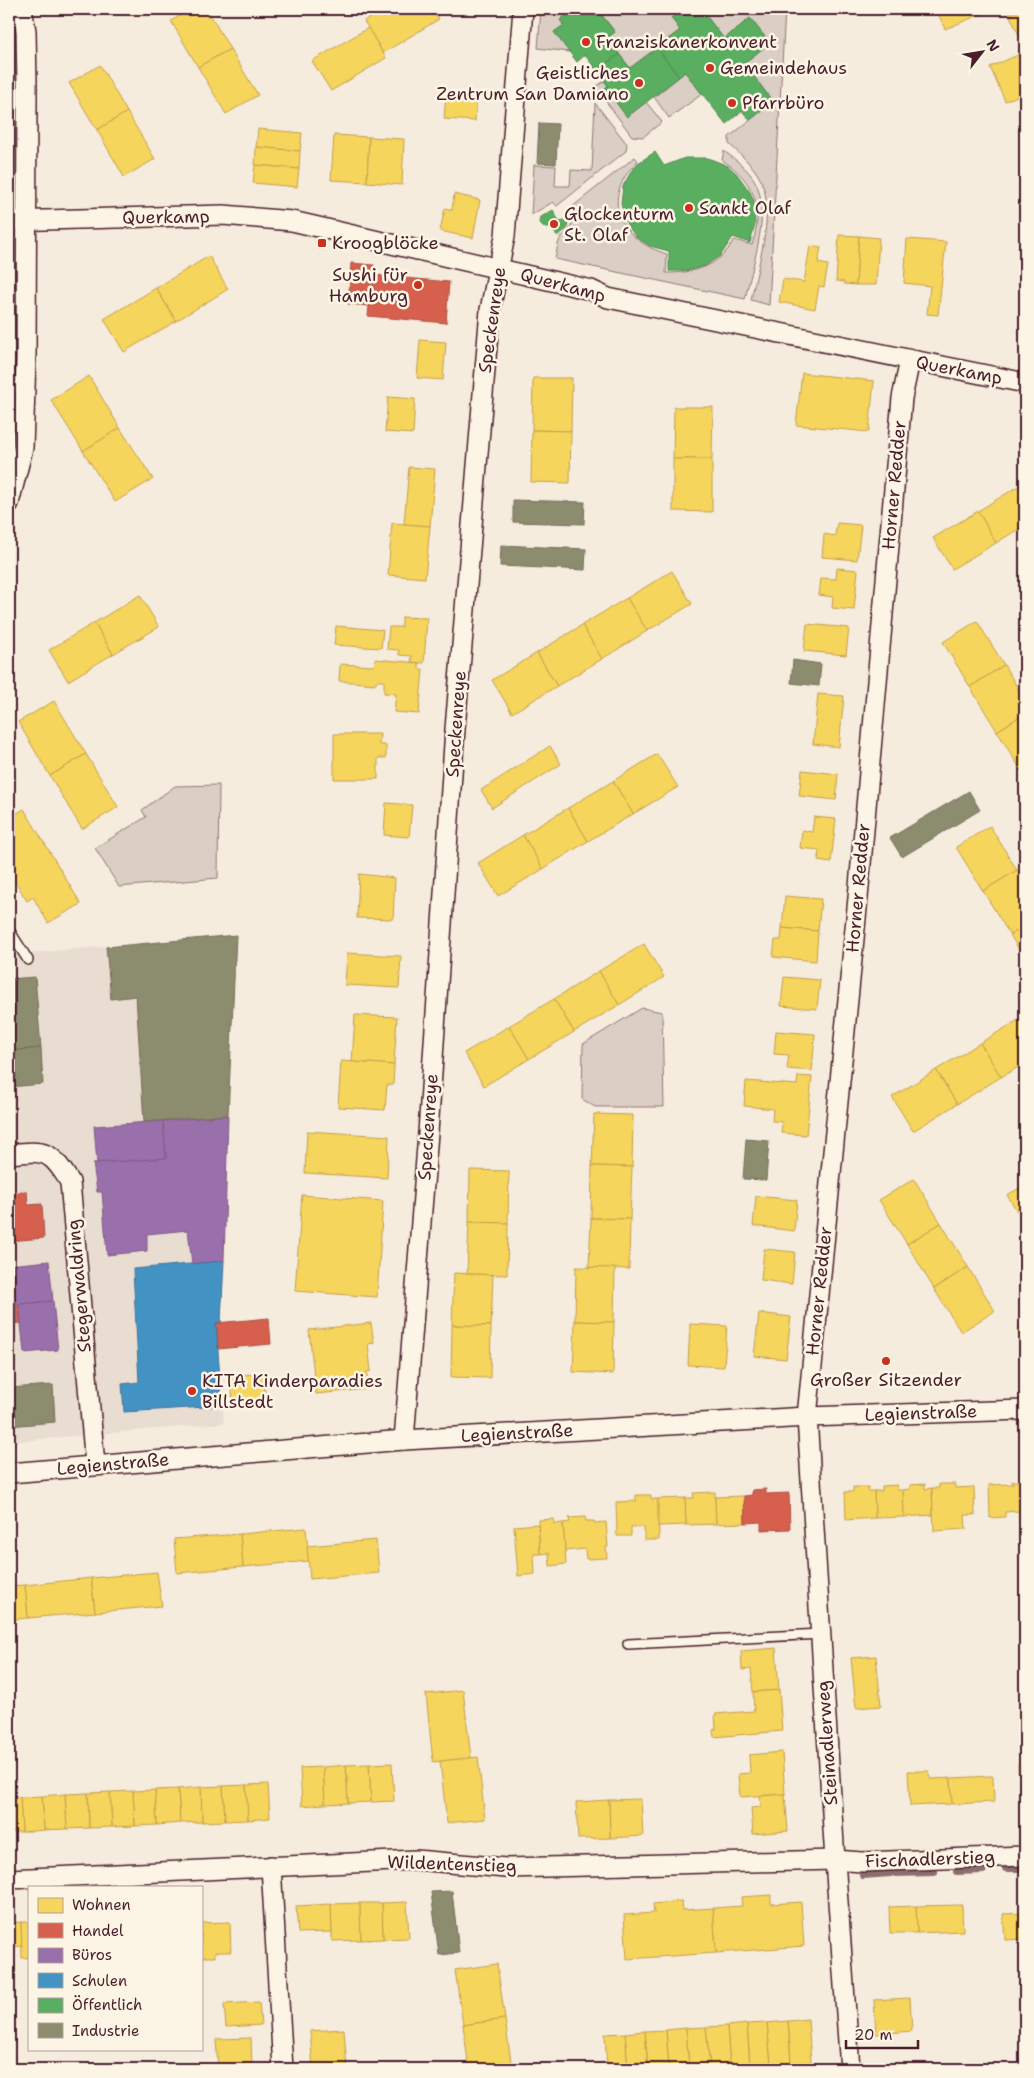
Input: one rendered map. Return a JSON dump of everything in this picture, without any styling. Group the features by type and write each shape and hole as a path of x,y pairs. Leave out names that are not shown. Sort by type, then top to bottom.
{"street":[{"path":"9,503 23,448 26,381 18,221 27,58 26,31 22,9"},
{"name":"Speckenreye","path":"404,1440 456,719 490,310 505,236 523,9"},
{"name":"Querkamp","path":"18,221 251,216 292,221 591,290 608,298 1025,383"},
{"name":"Horner Redder","path":"807,1417 856,917 902,398 910,360"},
{"name":"Stegerwaldring","path":"9,1154 41,1152 56,1160 70,1182 95,1465"},
{"name":"Legienstraße","path":"9,1473 404,1440 807,1417 1025,1410"},
{"name":"Steinadlerweg","path":"807,1417 850,2069"},
{"name":"Fischadlerstieg","path":"835,1860 862,1862 1025,1856"},
{"name":"Wildentenstieg","path":"9,1879 416,1860 506,1868 835,1860"},
{"path":"271,1866 283,2069"}],"lane":[{"path":"9,391 26,381"},
{"path":"9,930 28,960"},
{"path":"628,1644 821,1634"}],"shaded area":[{"path":"541,9 574,9 560,20 564,25 554,32 569,52 538,48"},
{"path":"597,9 684,9 672,18 680,30 630,68 607,38 615,32"},
{"path":"701,9 785,9 769,305 751,300 766,227 766,198 761,180 753,168 729,144 729,137 773,102 744,63 769,43 750,18 724,39"},
{"path":"685,72 702,94 669,118 654,97"},
{"path":"605,81 608,86 605,88 627,117 646,102 662,122 643,137 632,136 595,87"},
{"path":"595,103 627,144 626,151 557,206 553,202 531,215 534,165 556,166 555,186 570,186 571,170 592,171"},
{"path":"724,151 744,167 756,182 761,200 761,228 745,299 555,259 559,241 572,224 567,211 635,157 638,161 626,175 619,189 617,203 620,216 626,228 637,239 650,248 667,254 666,273 687,272 705,267 721,257 734,240 752,245 757,219 754,197 742,177 722,160"},
{"path":"219,785 218,878 119,887 95,848 146,817 142,810 175,786"},
{"path":"236,935 221,1322 216,1323 224,1423 9,1442 9,955"},
{"path":"642,1008 662,1012 664,1107 595,1107 582,1099 583,1044"}],"building: Wohnen":[{"path":"191,9 207,9 230,49 198,67 171,21"},
{"path":"385,9 433,9 439,19 383,53 364,21"},
{"path":"949,9 994,9 945,29 938,13"},
{"path":"1019,9 1025,9 1025,34 1020,37 1009,14"},
{"path":"368,28 386,58 331,91 312,61"},
{"path":"230,49 258,95 226,114 198,67"},
{"path":"1025,52 1025,93 1005,101 990,67"},
{"path":"100,65 127,112 97,130 69,83"},
{"path":"446,94 477,96 475,121 444,119"},
{"path":"127,112 155,159 124,177 97,130"},
{"path":"258,129 302,133 300,151 256,147"},
{"path":"334,135 369,137 367,182 331,180"},
{"path":"369,137 404,139 402,185 367,182"},
{"path":"256,147 300,151 299,169 255,165"},
{"path":"255,165 299,169 297,187 253,183"},
{"path":"454,194 480,200 473,238 440,231 445,208 452,210"},
{"path":"839,235 859,236 856,285 836,281"},
{"path":"859,236 879,238 876,285 856,285"},
{"path":"907,239 946,242 938,315 927,314 930,286 904,283"},
{"path":"810,246 821,248 818,263 828,265 824,287 819,286 815,309 779,302 783,279 804,282"},
{"path":"209,256 228,289 176,321 156,288"},
{"path":"156,288 176,321 124,352 104,319"},
{"path":"420,340 446,342 443,380 417,378"},
{"path":"802,373 874,381 869,432 796,425"},
{"path":"89,376 120,428 83,451 51,400"},
{"path":"533,378 572,378 571,431 532,430"},
{"path":"388,397 415,399 413,434 385,432"},
{"path":"674,407 713,407 712,459 673,459"},
{"path":"120,428 153,479 115,502 83,451"},
{"path":"532,430 571,431 570,483 531,482"},
{"path":"673,459 712,459 712,512 673,511"},
{"path":"409,467 435,469 430,526 404,524"},
{"path":"1022,484 1025,490 1025,525 996,543 978,511"},
{"path":"978,511 996,543 952,569 933,538"},
{"path":"392,523 430,526 425,578 388,575"},
{"path":"837,523 861,525 857,560 822,557 824,534 835,536"},
{"path":"837,568 858,570 854,610 832,608 833,597 819,595 821,578 836,579"},
{"path":"672,571 692,604 647,631 627,598"},
{"path":"140,595 159,627 113,654 94,623"},
{"path":"627,598 647,631 602,659 582,625"},
{"path":"402,617 427,618 424,663 411,662 412,656 399,655 399,650 387,649 389,627 402,627"},
{"path":"977,621 1004,665 970,687 943,642"},
{"path":"94,623 113,654 68,681 49,650"},
{"path":"807,624 849,628 846,655 804,651"},
{"path":"582,625 602,659 557,686 537,653"},
{"path":"336,626 383,630 381,648 334,645"},
{"path":"537,653 557,686 512,713 492,680"},
{"path":"375,659 419,663 419,669 423,669 419,714 394,712 396,694 384,693 384,681 376,681 376,684 339,681 340,664 374,666"},
{"path":"1004,665 1025,700 1025,713 997,731 970,687"},
{"path":"818,694 844,696 839,747 813,744"},
{"path":"54,701 86,754 50,776 18,722"},
{"path":"1025,713 1025,774 1024,775 997,731"},
{"path":"334,734 380,734 379,745 386,745 386,758 378,758 378,779 334,779"},
{"path":"550,746 561,764 492,808 481,790"},
{"path":"86,754 118,807 82,829 50,776"},
{"path":"657,754 678,787 633,814 613,781"},
{"path":"802,770 838,774 836,800 799,796"},
{"path":"613,781 633,814 588,841 568,808"},
{"path":"386,803 412,805 409,837 384,835"},
{"path":"568,808 588,841 543,869 523,835"},
{"path":"24,809 81,904 48,923 33,897 27,901 9,871 9,818"},
{"path":"814,817 836,819 831,863 818,861 819,850 800,848 802,830 812,832"},
{"path":"990,826 1017,870 983,891 956,847"},
{"path":"523,835 543,869 498,896 478,863"},
{"path":"1017,870 1025,883 1025,926 1010,935 983,891"},
{"path":"359,874 395,878 393,919 357,918"},
{"path":"785,896 821,899 818,931 782,928"},
{"path":"1025,926 1025,959 1010,935"},
{"path":"782,928 818,931 816,961 773,957 775,940 781,940"},
{"path":"644,944 664,977 619,1005 599,971"},
{"path":"347,953 401,956 399,988 345,985"},
{"path":"599,971 619,1005 574,1032 554,999"},
{"path":"784,977 820,980 817,1009 781,1006"},
{"path":"554,999 574,1032 529,1059 509,1026"},
{"path":"355,1015 397,1017 394,1065 352,1062"},
{"path":"1025,1016 1025,1063 1001,1077 980,1043"},
{"path":"509,1026 529,1059 484,1086 464,1053"},
{"path":"776,1031 815,1034 812,1071 787,1069 789,1055 774,1054"},
{"path":"980,1043 1001,1077 957,1104 936,1070"},
{"path":"341,1061 394,1065 393,1085 387,1085 385,1110 338,1107"},
{"path":"936,1070 957,1104 913,1131 892,1097"},
{"path":"798,1076 812,1077 806,1135 781,1133 782,1122 772,1121 773,1109 744,1106 746,1081 797,1085"},
{"path":"594,1114 633,1115 632,1167 592,1166"},
{"path":"307,1131 389,1136 387,1178 305,1173"},
{"path":"592,1166 632,1167 630,1219 591,1218"},
{"path":"470,1170 509,1171 508,1223 469,1222"},
{"path":"914,1179 941,1223 907,1244 879,1200"},
{"path":"1025,1185 1025,1224 1007,1195"},
{"path":"302,1195 383,1201 377,1297 295,1291"},
{"path":"756,1196 797,1200 794,1231 753,1226"},
{"path":"591,1218 630,1219 629,1269 589,1268"},
{"path":"469,1222 508,1223 507,1275 467,1274"},
{"path":"941,1223 968,1267 934,1289 907,1244"},
{"path":"764,1249 795,1252 792,1284 761,1280"},
{"path":"576,1267 615,1268 614,1322 575,1321"},
{"path":"968,1267 995,1311 961,1332 934,1289"},
{"path":"454,1273 493,1275 491,1326 452,1325"},
{"path":"759,1313 791,1317 786,1359 754,1356"},
{"path":"575,1321 614,1322 613,1374 573,1372"},
{"path":"371,1323 374,1343 368,1344 371,1371 367,1372 369,1389 316,1394 309,1330"},
{"path":"690,1324 727,1326 724,1367 688,1365"},
{"path":"452,1325 491,1326 490,1378 451,1377"},
{"path":"1025,1325 1025,1345 1017,1330"},
{"path":"263,1373 266,1401 233,1405 231,1376"},
{"path":"1012,1481 1025,1481 1025,1526 1020,1527 1019,1511 1005,1512 1005,1517 990,1518 989,1485 1013,1484"},
{"path":"925,1484 925,1489 932,1488 933,1515 904,1517 903,1490 910,1489 910,1485"},
{"path":"939,1484 955,1484 955,1488 974,1487 975,1515 965,1515 966,1529 934,1531 932,1488 939,1488"},
{"path":"897,1485 897,1490 903,1490 904,1517 875,1518 874,1491 882,1491 882,1486"},
{"path":"853,1487 868,1487 868,1491 874,1491 875,1518 846,1520 845,1492 853,1492"},
{"path":"715,1492 716,1524 686,1525 685,1498 694,1498 693,1493"},
{"path":"636,1495 651,1495 651,1499 658,1499 659,1540 644,1540 644,1527 631,1527 631,1536 617,1536 616,1502 636,1501"},
{"path":"744,1496 745,1523 716,1524 715,1497"},
{"path":"685,1498 686,1525 658,1526 658,1499"},
{"path":"585,1517 586,1521 594,1521 594,1523 606,1522 607,1558 586,1559 585,1549 565,1551 563,1523 570,1522 569,1518"},
{"path":"554,1519 554,1524 563,1523 566,1564 550,1566 549,1553 540,1554 538,1520"},
{"path":"538,1524 540,1554 534,1554 535,1574 518,1576 514,1526"},
{"path":"306,1528 309,1561 243,1567 240,1534"},
{"path":"240,1534 243,1567 177,1573 174,1539"},
{"path":"376,1540 379,1573 310,1579 307,1546"},
{"path":"157,1572 162,1606 95,1612 91,1578"},
{"path":"91,1578 95,1612 28,1618 25,1585"},
{"path":"25,1585 28,1618 9,1620 9,1586"},
{"path":"776,1648 779,1690 753,1692 751,1669 742,1670 741,1651"},
{"path":"876,1656 881,1706 856,1708 851,1658"},
{"path":"463,1690 471,1758 433,1762 426,1694"},
{"path":"779,1690 782,1731 714,1737 713,1730 716,1729 715,1714 754,1711 753,1692"},
{"path":"782,1752 785,1794 740,1797 738,1774 750,1773 749,1755"},
{"path":"478,1757 485,1819 447,1823 440,1761"},
{"path":"392,1763 394,1801 371,1802 369,1764"},
{"path":"1018,1763 1025,1763 1025,1789 1019,1789"},
{"path":"369,1764 371,1802 348,1803 346,1765"},
{"path":"346,1765 348,1803 325,1804 323,1767"},
{"path":"323,1767 325,1804 302,1806 300,1768"},
{"path":"908,1771 929,1771 930,1779 951,1778 952,1804 910,1806"},
{"path":"993,1776 994,1802 952,1804 951,1778"},
{"path":"268,1784 270,1818 248,1820 246,1785"},
{"path":"246,1785 248,1820 225,1821 223,1786"},
{"path":"223,1786 225,1821 202,1822 201,1787"},
{"path":"201,1787 202,1822 180,1823 178,1789"},
{"path":"178,1789 180,1823 157,1825 155,1790"},
{"path":"155,1790 157,1825 135,1826 133,1791"},
{"path":"133,1791 135,1826 112,1827 110,1792"},
{"path":"110,1792 112,1827 89,1828 88,1793"},
{"path":"88,1793 89,1828 67,1829 65,1794"},
{"path":"65,1794 67,1829 44,1830 42,1796"},
{"path":"785,1794 788,1831 753,1834 751,1808 761,1807 760,1796"},
{"path":"42,1796 44,1830 22,1832 20,1797"},
{"path":"9,1797 20,1797 22,1832 9,1832"},
{"path":"641,1799 643,1836 610,1838 609,1800"},
{"path":"609,1800 610,1838 578,1839 576,1802"},
{"path":"771,1895 771,1904 801,1902 804,1946 716,1953 713,1908 742,1906 741,1897"},
{"path":"682,1901 683,1910 713,1908 716,1953 627,1959 624,1915 654,1913 653,1904"},
{"path":"407,1902 409,1938 383,1939 382,1903"},
{"path":"360,1903 361,1940 332,1941 331,1904"},
{"path":"360,1903 382,1903 383,1939 361,1940"},
{"path":"331,1904 332,1932 298,1933 296,1906"},
{"path":"962,1905 963,1931 917,1933 916,1906"},
{"path":"916,1906 917,1933 890,1933 889,1907"},
{"path":"1025,1913 1025,1939 1005,1940 1003,1914"},
{"path":"21,1922 22,1946 9,1947 9,1923"},
{"path":"21,1922 28,1922 28,1958 22,1958"},
{"path":"230,1922 231,1952 215,1952 215,1957 202,1957 202,1923"},
{"path":"497,1964 505,2019 463,2025 455,1970"},
{"path":"910,1998 912,2031 876,2034 874,2000"},
{"path":"259,2002 261,2025 226,2027 224,2004"},
{"path":"505,2019 512,2069 469,2069 463,2025"},
{"path":"808,2019 811,2062 791,2064 788,2021"},
{"path":"788,2021 791,2064 771,2065 767,2023"},
{"path":"767,2023 771,2065 750,2067 747,2024"},
{"path":"747,2024 750,2067 730,2068 727,2026"},
{"path":"727,2026 730,2068 710,2069 706,2027"},
{"path":"706,2027 710,2069 689,2069 686,2028"},
{"path":"686,2028 689,2069 669,2069 666,2030"},
{"path":"344,2029 347,2069 313,2069 310,2031"},
{"path":"666,2030 669,2069 648,2069 645,2031"},
{"path":"645,2031 648,2069 628,2069 625,2033"},
{"path":"625,2033 628,2069 607,2069 605,2034"},
{"path":"251,2038 252,2069 218,2069 216,2039"}],"building: Handel":[{"path":"351,263 374,265 373,275 449,282 446,323 368,316 369,306 348,304"},
{"path":"27,1191 28,1205 42,1204 44,1238 9,1241 9,1193"},
{"path":"19,1304 21,1323 9,1324 9,1305"},
{"path":"269,1318 271,1344 218,1349 216,1323"},
{"path":"766,1489 766,1494 789,1493 790,1529 761,1530 761,1522 745,1523 744,1496 752,1495 752,1490"}],"building: Büros":[{"path":"228,1115 224,1261 192,1264 188,1230 147,1234 147,1251 107,1255 102,1192 97,1192 93,1163 166,1158 163,1121"},
{"path":"163,1121 166,1158 97,1163 94,1126"},
{"path":"49,1261 53,1301 9,1305 9,1265"},
{"path":"53,1301 58,1350 24,1353 19,1304"}],"building: Schulen":[{"path":"224,1261 221,1322 216,1323 222,1406 124,1412 122,1384 139,1382 133,1269"}],"building: Öffentlich":[{"name":"Franziskanerkonvent","path":"574,9 597,9 615,32 607,38 619,54 597,71 585,55 577,62 554,32 564,25 560,20"},
{"name":"Gemeindehaus","path":"684,9 701,9 724,39 750,18 770,43 744,63 773,102 750,120 742,111 726,124 685,72 679,77 657,48 680,30 671,18"},
{"name":"Geistliches Zentrum San Damiano","path":"657,48 679,77 627,117 605,88 608,86 597,71 619,54 630,68"},
{"name":"Sankt Olaf","path":"655,152 664,166 685,158 708,158 728,166 737,174 750,192 754,202 755,224 750,243 733,237 720,256 705,266 687,271 669,271 669,251 650,246 637,238 627,225 621,204 623,186 632,170 638,163"},
{"name":"Glockenturm St. Olaf","path":"553,210 559,221 564,220 568,223 567,229 557,236 551,227 545,228 540,223 541,217"}],"building: Industrie":[{"path":"539,123 558,124 556,164 537,163"},
{"path":"513,500 585,502 584,524 513,522"},
{"path":"501,545 586,549 585,570 500,566"},
{"path":"793,660 821,664 819,686 791,683"},
{"path":"969,791 980,810 902,857 890,838"},
{"path":"236,935 228,1115 144,1122 136,996 111,999 106,947"},
{"path":"35,977 41,1048 9,1051 9,979"},
{"path":"41,1048 43,1084 9,1087 9,1051"},
{"path":"746,1139 769,1141 766,1180 743,1179"},
{"path":"53,1385 55,1422 9,1426 9,1388"},
{"path":"452,1891 459,1953 439,1955 431,1892"}],"waterway":[{"path":"1006,1868 1025,1868"},
{"path":"957,1871 983,1870"},
{"path":"896,1873 934,1872"},
{"path":"863,1875 890,1873"}],"place":[{"name":"Franziskanerkonvent","path":"586,42"},
{"name":"Gemeindehaus","path":"710,68"},
{"name":"Geistliches Zentrum San Damiano","path":"639,83"},
{"name":"Pfarrbüro","path":"732,103"},
{"name":"Sankt Olaf","path":"689,208"},
{"name":"Glockenturm St. Olaf","path":"554,224"},
{"name":"Kroogblöcke","path":"322,243"},
{"name":"Sushi für Hamburg","path":"418,285"},
{"name":"Großer Sitzender","path":"886,1361"},
{"name":"KITA Kinderparadies Billstedt","path":"192,1391"}]}
